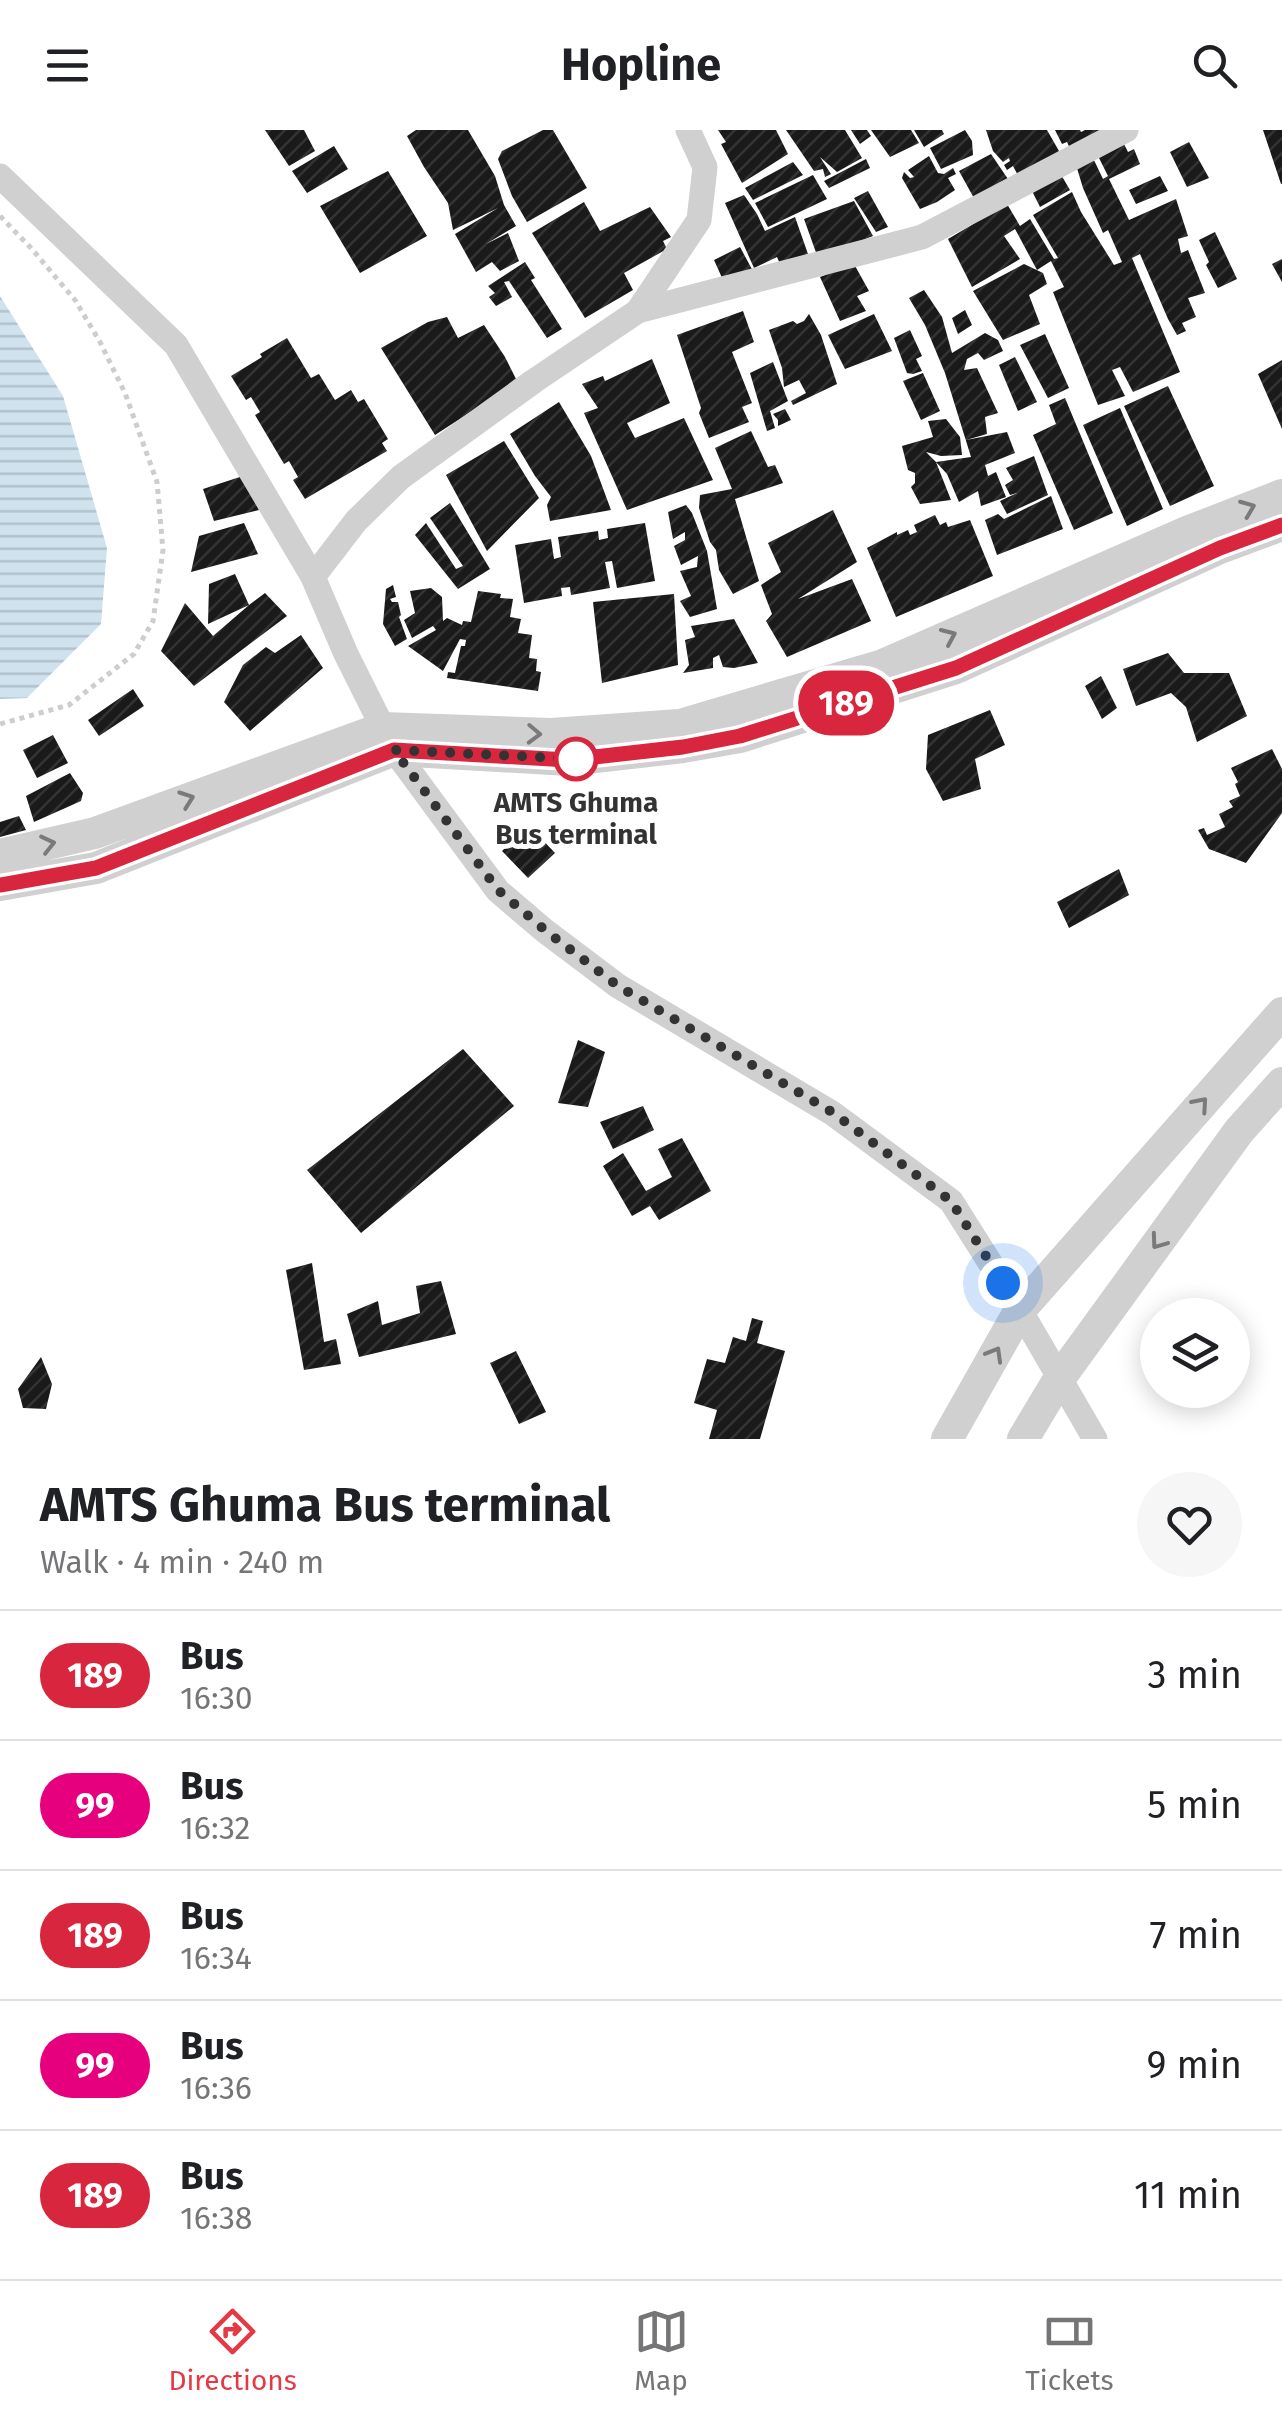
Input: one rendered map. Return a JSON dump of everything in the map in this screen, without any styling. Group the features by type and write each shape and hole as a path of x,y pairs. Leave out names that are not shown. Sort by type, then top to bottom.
{"street":[{"path":"638,311 699,220 705,167 688,130"},
{"path":"313,577 356,521 401,477 638,311 922,237 1126,130"},
{"path":"0,176 176,345 313,577 388,739 498,890 618,986 832,1112 951,1201 1096,1439"},
{"path":"0,855 96,833 388,739 568,760 682,736 883,666 1187,532 1282,495"},
{"path":"682,736 740,736 956,668 1220,548 1282,525"},
{"path":"0,885 96,868 388,739"},
{"path":"946,1439 1020,1310 1282,1012"},
{"path":"1023,1439 1058,1379 1238,1131 1282,1083"}],"path":[{"path":"0,216 75,300 109,359 157,482 163,550 154,621 134,654 68,705 0,724"}],"water":[{"path":"0,296 63,396 107,548 101,624 27,698 0,699"}],"building":[{"path":"265,130 304,130 315,151 289,166"},
{"path":"416,130 468,130 495,176 516,226 486,244 508,233 519,261 500,271 492,262 476,272 455,234 498,208 453,230 448,203 407,136"},
{"path":"543,130 553,130 587,188 527,222 498,159 502,151"},
{"path":"718,130 776,130 788,154 742,183 721,144 726,142"},
{"path":"786,130 845,130 862,158 837,172 820,157 831,174 825,177 823,169 814,171"},
{"path":"851,130 867,130 871,136 860,144"},
{"path":"871,130 911,130 919,143 890,157"},
{"path":"914,130 942,130 944,134 924,147"},
{"path":"965,130 972,141 973,155 941,169 930,148"},
{"path":"986,130 1047,130 1063,158 1021,181 1013,166 1007,170 1004,165 1009,158 1003,162 993,151"},
{"path":"1055,130 1081,132 1103,130 1073,155"},
{"path":"1263,130 1282,130 1282,184 1281,184"},
{"path":"1123,142 1128,152 1134,149 1140,164 1109,179 1129,220 1176,199 1188,236 1178,239 1181,253 1188,250 1205,293 1188,298 1196,317 1182,323 1186,331 1177,335 1140,254 1132,258 1180,372 1133,392 1120,367 1112,370 1125,396 1098,405 1053,292 1064,287 1051,261 1037,270 1015,229 1004,236 1020,259 972,287 948,239 1007,204 1020,226 1030,219 1054,259 1058,258 1033,215 1072,192 1114,265 1122,262 1108,230 1103,233 1076,165 1092,156 1103,179 1108,176 1098,156"},
{"path":"1189,142 1209,178 1187,187 1170,152"},
{"path":"334,146 348,169 307,193 292,171"},
{"path":"991,154 1010,182 975,200 959,171"},
{"path":"929,156 938,173 953,168 956,174 948,178 955,190 920,209 902,178 904,172 914,177 908,170"},
{"path":"866,159 870,168 829,188 824,181"},
{"path":"793,162 803,175 753,200 745,188"},
{"path":"388,171 427,236 360,273 320,206"},
{"path":"1060,173 1070,190 1040,207 1032,191"},
{"path":"813,175 827,199 768,227 755,203"},
{"path":"1160,176 1168,191 1136,204 1129,190"},
{"path":"868,191 888,227 876,232 854,198"},
{"path":"744,195 765,231 795,217 808,254 780,264 777,257 754,268 725,203"},
{"path":"854,201 873,236 818,258 804,219"},
{"path":"584,202 600,231 650,207 671,237 663,241 667,249 624,273 633,290 585,318 532,233"},
{"path":"1215,232 1237,279 1218,288 1199,240"},
{"path":"740,247 754,273 723,280 714,260"},
{"path":"1282,259 1282,282 1272,264"},
{"path":"525,262 535,278 531,280 562,329 547,338 509,281 504,282 512,297 496,306 489,297 495,293 488,286"},
{"path":"854,264 869,291 857,296 866,311 840,321 820,277"},
{"path":"1024,264 1043,273 1047,284 1029,295 1040,324 1003,340 973,291"},
{"path":"924,290 942,317 952,353 985,333 998,340 1003,351 984,360 978,353 967,359 964,370 977,368 998,413 985,417 987,434 966,440 1007,432 1015,453 985,465 988,476 996,472 1006,497 981,506 978,491 959,502 947,474 936,462 971,457 945,373 909,298"},
{"path":"965,310 972,325 958,334 952,318"},
{"path":"743,311 754,342 732,352 752,403 742,407 749,422 709,438 677,335"},
{"path":"809,314 821,335 837,384 793,405 791,401 806,393 799,380 784,387 769,330 793,321 797,324"},
{"path":"874,314 892,351 845,369 828,335"},
{"path":"447,317 458,338 484,325 516,379 435,435 381,348 428,322"},
{"path":"910,330 922,356 916,359 922,371 913,374 907,373 894,338"},
{"path":"1045,334 1069,388 1048,398 1020,345"},
{"path":"287,338 311,378 319,374 335,400 351,390 358,402 364,399 388,439 382,443 387,451 305,499 293,480 298,477 289,461 284,464 255,415 260,412 251,397 246,400 231,376"},
{"path":"1015,357 1037,402 1018,411 999,365"},
{"path":"652,359 670,403 627,423 635,438 684,418 713,480 627,510 584,413 598,408 582,384 603,376 605,381"},
{"path":"1282,360 1282,429 1258,374"},
{"path":"773,362 788,401 770,411 775,428 767,431 750,373"},
{"path":"923,373 940,411 921,420 903,381"},
{"path":"1168,386 1214,486 1170,506 1124,406"},
{"path":"1065,398 1113,513 1074,530 1033,435 1056,424 1049,405"},
{"path":"559,402 591,456 611,510 550,521 547,505 551,497 510,434"},
{"path":"1120,408 1163,509 1127,526 1083,425"},
{"path":"785,409 791,420 778,426 773,414"},
{"path":"946,419 960,437 962,455 926,452 936,462 951,500 920,504 911,487 915,473 908,470 902,446 933,437 928,421"},
{"path":"751,431 768,467 775,465 783,483 735,499 759,581 733,594 719,570 716,550 699,508 700,495 732,489 715,448"},
{"path":"504,441 539,498 487,551 446,475"},
{"path":"1034,456 1048,495 1007,514 1000,501 1017,493 1010,495 1005,485 1013,480 1006,468"},
{"path":"246,475 259,510 214,521 203,489"},
{"path":"1051,496 1063,529 997,555 985,520 998,514 1004,519"},
{"path":"450,503 490,569 458,589 415,535 426,523 456,569 463,566 430,518"},
{"path":"686,505 707,551 717,609 690,617 680,601 691,596 680,571 697,567 698,556 681,565 674,546 685,540 685,532 673,539 668,512"},
{"path":"833,510 857,562 798,599 852,579 871,621 787,657 766,621 772,614 761,585 781,572 768,543"},
{"path":"935,515 940,525 946,522 948,527 970,520 993,576 896,617 867,548 897,532 917,532 914,525"},
{"path":"244,523 258,554 191,572 199,536"},
{"path":"645,523 655,581 617,588 612,561 605,562 610,588 571,595 570,587 561,588 562,596 524,603 515,545 551,539 554,559 561,557 558,537 598,531 599,540 608,538 607,529"},
{"path":"235,574 249,605 208,624 209,584"},
{"path":"393,585 396,597 390,599 398,602 407,639 395,646 383,624 386,589"},
{"path":"431,588 442,597 443,621 447,618 462,625 463,621 471,622 478,591 513,599 510,617 521,619 518,633 532,635 529,658 537,659 536,671 541,672 538,691 447,678 448,672 455,673 466,640 460,639 443,671 408,646 436,630 433,626 412,638 404,620 415,613 410,591"},
{"path":"265,593 287,616 194,686 161,651 185,603 213,636"},
{"path":"674,594 678,665 602,683 593,602"},
{"path":"734,619 758,663 723,667 719,655 713,658 713,668 683,673 689,665 685,640 695,637 691,626"},
{"path":"301,635 323,668 250,731 224,702 243,665 266,647 275,653"},
{"path":"1168,653 1184,673 1229,673 1247,716 1197,742 1186,707 1171,693 1136,706 1123,669"},
{"path":"1101,676 1117,708 1102,719 1085,686"},
{"path":"133,689 144,706 99,736 88,720"},
{"path":"990,710 1005,745 975,759 981,789 943,801 926,769 928,735"},
{"path":"53,735 68,763 37,778 23,750"},
{"path":"1272,749 1282,769 1282,813 1246,863 1209,849 1198,830 1204,828 1207,835 1225,827 1219,814 1233,807 1229,801 1240,796 1231,768"},
{"path":"70,773 83,793 81,801 34,822 26,796"},
{"path":"19,816 26,830 0,837 0,822"},
{"path":"529,825 555,853 528,878 502,851"},
{"path":"1119,869 1129,895 1069,928 1057,902"},
{"path":"578,1040 605,1052 588,1107 558,1103"},
{"path":"463,1049 514,1106 361,1233 307,1170"},
{"path":"643,1106 654,1130 613,1149 600,1122"},
{"path":"682,1138 711,1191 659,1220 650,1206 632,1216 603,1166 623,1153 646,1191 672,1177 658,1149"},
{"path":"312,1263 324,1342 336,1339 341,1364 304,1370 286,1270"},
{"path":"441,1281 456,1334 359,1357 347,1314 378,1301 382,1325 420,1313 416,1286"},
{"path":"752,1318 763,1321 757,1343 785,1351 760,1439 709,1439 717,1410 694,1403 707,1359 725,1363 733,1337 746,1341"},
{"path":"516,1351 546,1412 519,1424 490,1363"},
{"path":"41,1357 52,1384 46,1409 23,1408 18,1389"}],"bus line":[{"name":"189","path":"0,885 96,868 394,750 568,760 683,747 740,736 956,668 1220,548 1282,525"}],"place":[{"name":"AMTS Ghuma Bus terminal","path":"576,759"}],"route":[{"path":"576,759 394,750 498,890 618,986 832,1112 951,1201 1003,1283"}]}
